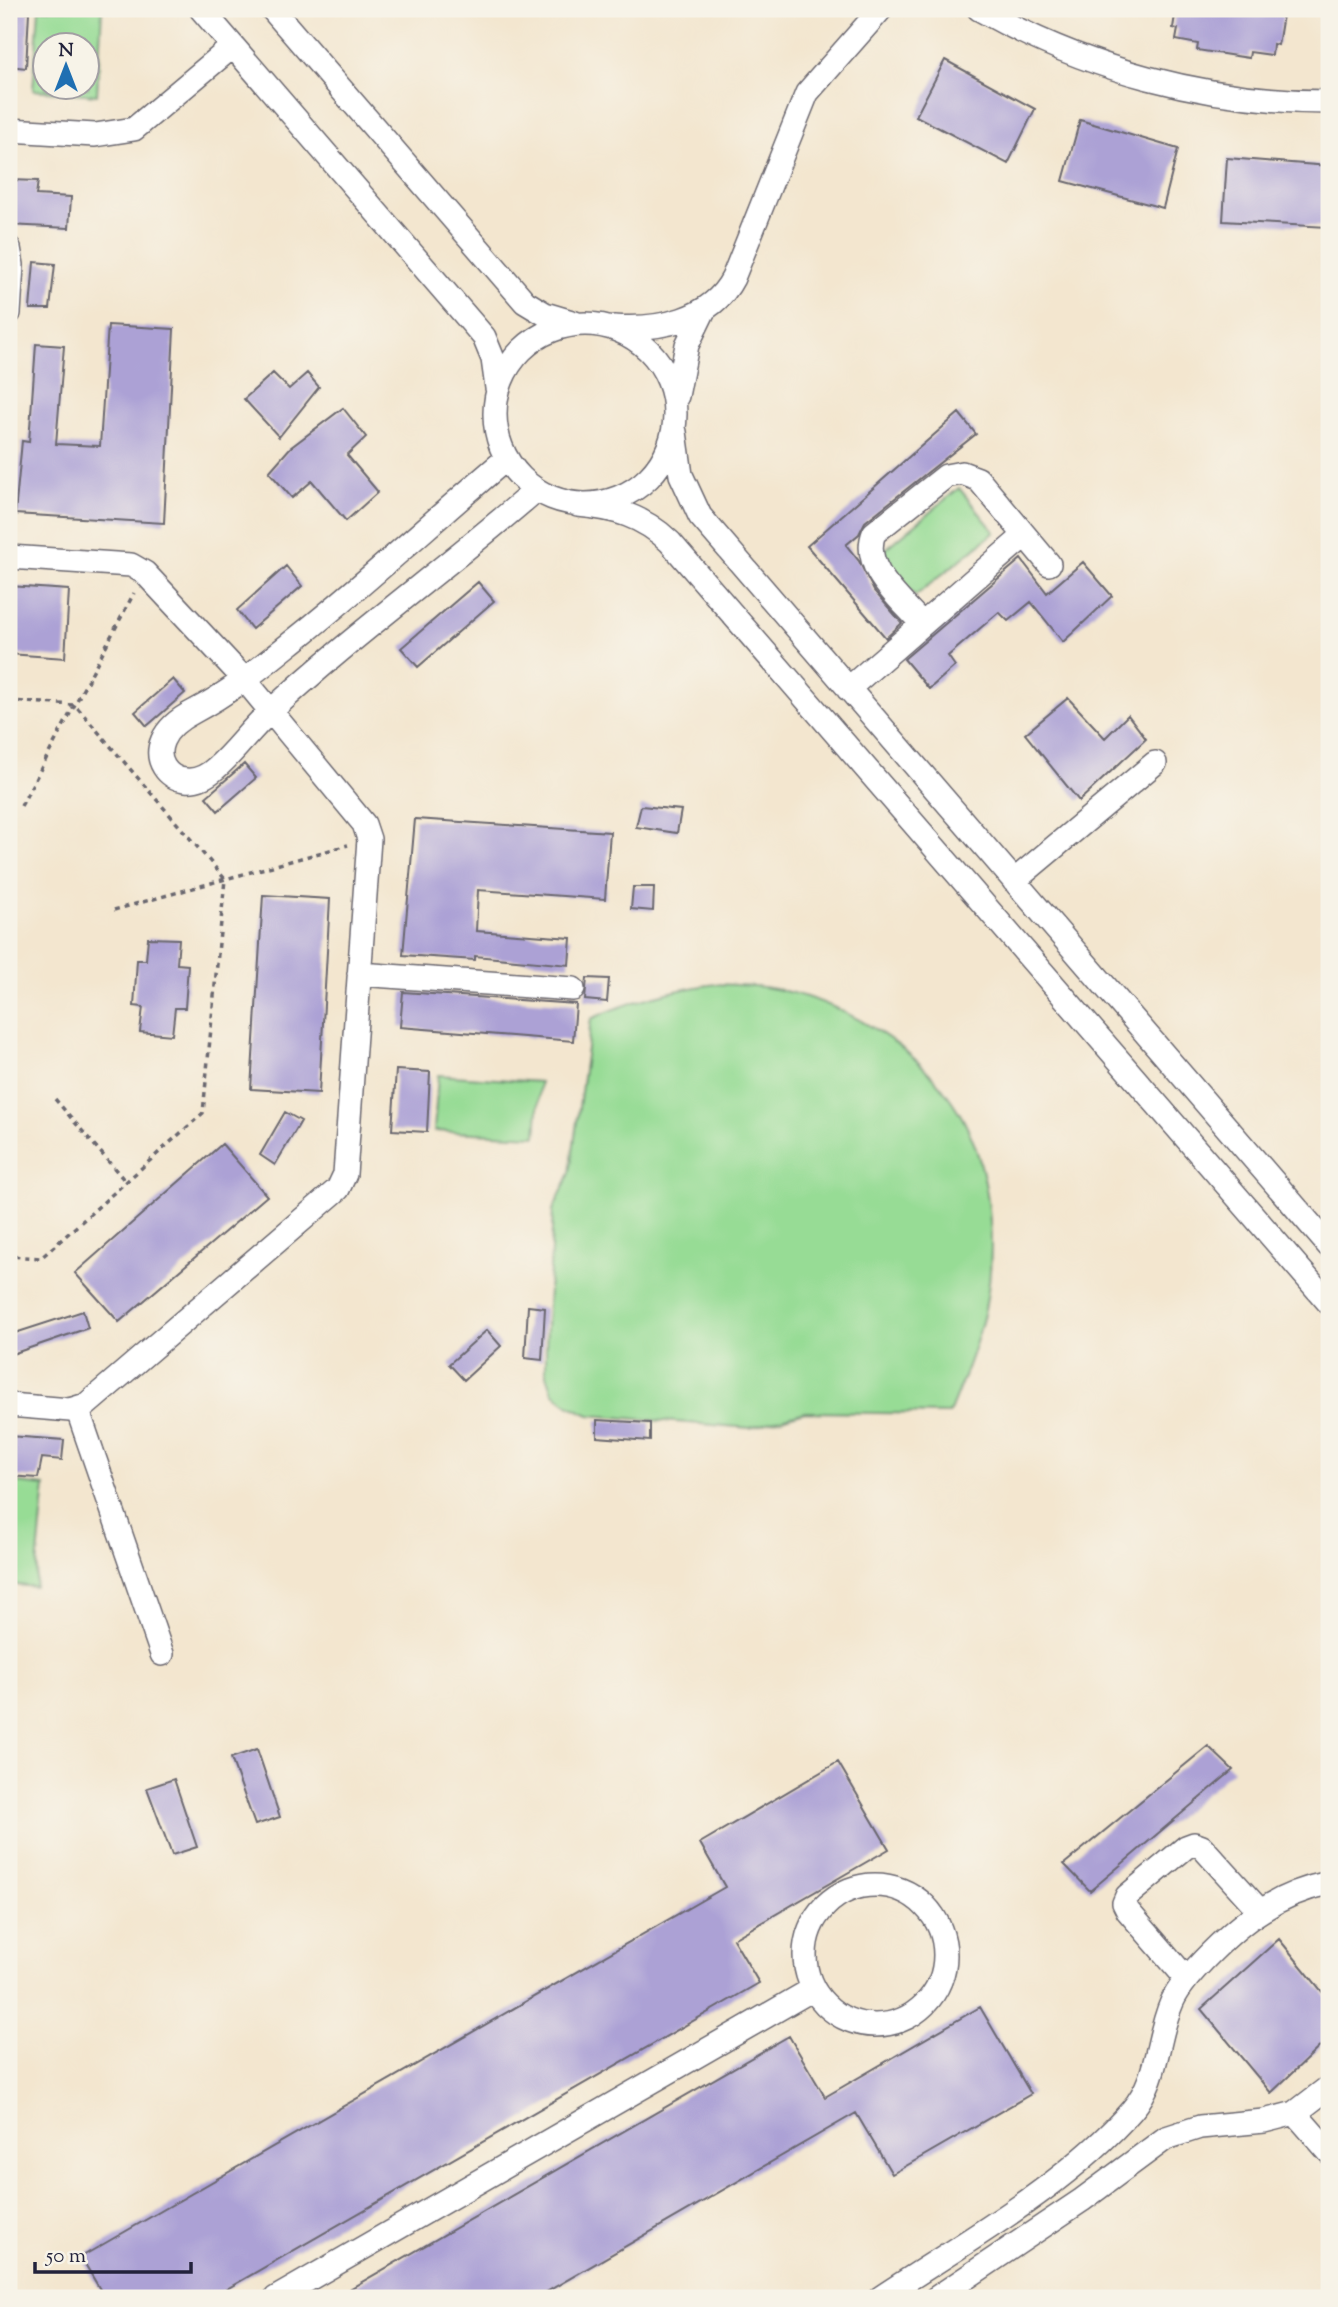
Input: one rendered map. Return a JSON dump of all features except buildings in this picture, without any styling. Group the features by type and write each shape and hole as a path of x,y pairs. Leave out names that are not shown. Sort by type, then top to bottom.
{"street":[{"path":"201,9 484,337 496,370 494,416 497,438 506,459 519,476 536,490 556,500 624,512 650,526 670,542 1329,1303"},
{"path":"272,9 525,302 545,314 606,326 654,326 704,310 722,295 733,278 807,93 881,9"},
{"path":"979,9 1060,48 1149,78 1264,99 1329,102"},
{"path":"9,130 95,135 134,129 233,46"},
{"path":"9,248 12,265 9,313"},
{"path":"578,505 599,504 621,498 640,487 656,471 668,453 676,424 682,364 704,310"},
{"path":"496,394 505,372 518,353 547,332 581,323"},
{"path":"606,326 629,334 649,349 664,369 674,391 681,475 700,516 1329,1246"},
{"path":"506,459 349,596 245,680 167,730 159,744 159,759 167,771 178,779 192,781 206,776 271,710 536,490"},
{"path":"922,624 873,566 868,547 874,533 946,476 962,472 978,479 1049,564"},
{"path":"848,689 1024,536"},
{"path":"9,557 131,565 145,573 271,710 364,824 369,839 345,1174 338,1189 86,1405 77,1408 9,1405"},
{"path":"349,596 373,623"},
{"path":"1014,881 1155,763"},
{"path":"359,974 573,989"},
{"path":"77,1408 162,1654"},
{"path":"1185,1978 1128,1911 1124,1902 1126,1896 1186,1847 1194,1844 1202,1847 1259,1911"},
{"path":"880,2298 1040,2192 1132,2110 1151,2082 1171,2003 1185,1978 1259,1911 1303,1889 1329,1883"},
{"path":"869,1885 892,1887 914,1896 931,1912 942,1932 946,1955 942,1978 931,1998 914,2014 892,2023 869,2025 846,2020 827,2007 813,1989 805,1967 805,1944 813,1922 827,1903 846,1891 869,1885"},
{"path":"276,2298 813,1989"},
{"path":"936,2298 1082,2200 1166,2138 1200,2127 1264,2121 1295,2113 1329,2087"},
{"path":"1295,2113 1329,2152"}],"path":[{"path":"22,806 145,573"},
{"path":"9,701 75,705 225,879 203,1114 41,1258 9,1256"},
{"path":"114,910 369,839"},
{"path":"55,1099 127,1182"}],"green space":[{"path":"39,9 102,9 101,32 37,32"},
{"path":"959,488 995,532 915,596 881,553"},
{"path":"716,984 757,986 792,993 848,1014 899,1046 922,1066 959,1112 979,1157 985,1182 991,1260 982,1323 949,1414 805,1412 750,1428 589,1415 568,1405 553,1392 546,1372 546,1347 553,1210 570,1173 591,1019 652,997"},
{"path":"438,1075 540,1082 536,1136 434,1131"},
{"path":"9,1482 45,1486 35,1587 9,1584"}]}
